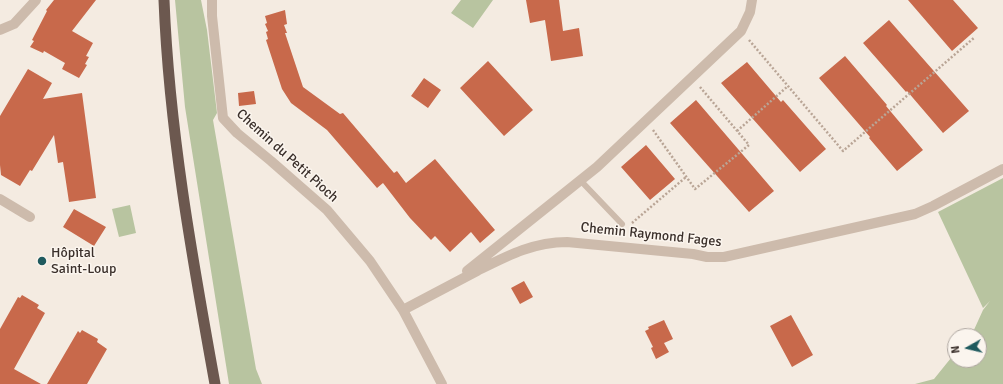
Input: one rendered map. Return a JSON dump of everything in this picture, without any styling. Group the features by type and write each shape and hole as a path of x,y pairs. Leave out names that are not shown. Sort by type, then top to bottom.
{"highway":[{"path":"164,0 175,125 192,257 215,384"}],"street":[{"path":"0,30 14,24 36,0"},
{"name":"Chemin du Petit Pioch","path":"212,0 212,16 223,118 237,133 271,160 327,210 370,261 403,310"},
{"path":"452,284 597,167 741,31 750,12 752,0"},
{"name":"Chemin Raymond Fages","path":"403,310 452,284 527,248 553,242 580,242 693,254 707,257 724,257 915,214 1003,169"},
{"path":"0,199 30,217"},
{"path":"403,310 442,384"}],"lane":[{"path":"580,180 624,226"}],"path":[{"path":"741,31 844,151 975,37"},
{"path":"646,120 695,189 750,145 736,131 692,77"},
{"path":"736,131 788,86"},
{"path":"624,226 686,177"}],"green space":[{"path":"175,0 201,0 207,30 217,113 213,120 256,369 262,384 229,384 185,107"},
{"path":"461,0 493,0 473,28 451,13"},
{"path":"1003,178 1003,384 915,384 934,379 947,363 947,368 987,368 987,328 975,328 983,310 990,301 983,308 938,212"},
{"path":"130,205 136,233 119,237 112,209"}],"building":[{"path":"54,0 96,0 72,31 93,43 86,56 89,57 85,64 87,65 79,78 62,69 65,63 44,51 43,53 30,47 47,11 46,10"},
{"path":"526,0 559,0 563,31 579,28 583,56 551,61 545,20 530,23"},
{"path":"908,0 953,0 978,28 952,51"},
{"path":"285,10 287,24 284,25 287,33 285,33 303,87 340,114 343,113 394,173 397,171 406,183 435,159 495,230 480,243 471,232 450,252 435,236 431,240 410,218 383,183 377,188 327,130 291,103 282,89 266,40 268,39 266,32 268,31 265,24 267,23 265,16"},
{"path":"889,20 969,111 943,133 863,43"},
{"path":"845,56 923,150 897,171 819,78"},
{"path":"488,61 533,110 504,136 460,88"},
{"path":"747,62 781,102 783,100 826,149 800,172 721,83"},
{"path":"28,69 52,83 43,99 82,93 96,198 69,202 63,162 58,163 54,135 32,171 30,170 20,186 1,175 0,116"},
{"path":"424,78 441,90 428,108 411,96"},
{"path":"254,91 256,104 239,106 238,93"},
{"path":"696,100 774,191 749,212 670,123"},
{"path":"646,145 675,179 650,200 621,167"},
{"path":"74,209 106,227 94,246 63,227"},
{"path":"524,281 533,297 520,304 511,288"},
{"path":"22,295 39,305 37,308 45,313 14,369 41,384 0,384 0,329 18,297 20,298"},
{"path":"791,315 813,355 792,367 770,326"},
{"path":"664,320 673,339 664,343 669,352 656,359 651,348 653,347 645,331 649,329 648,327"},
{"path":"82,330 98,339 97,342 107,349 87,384 47,384 78,331 80,333"}],"place":[{"name":"Hôpital Saint-Loup","path":"42,261"}]}
